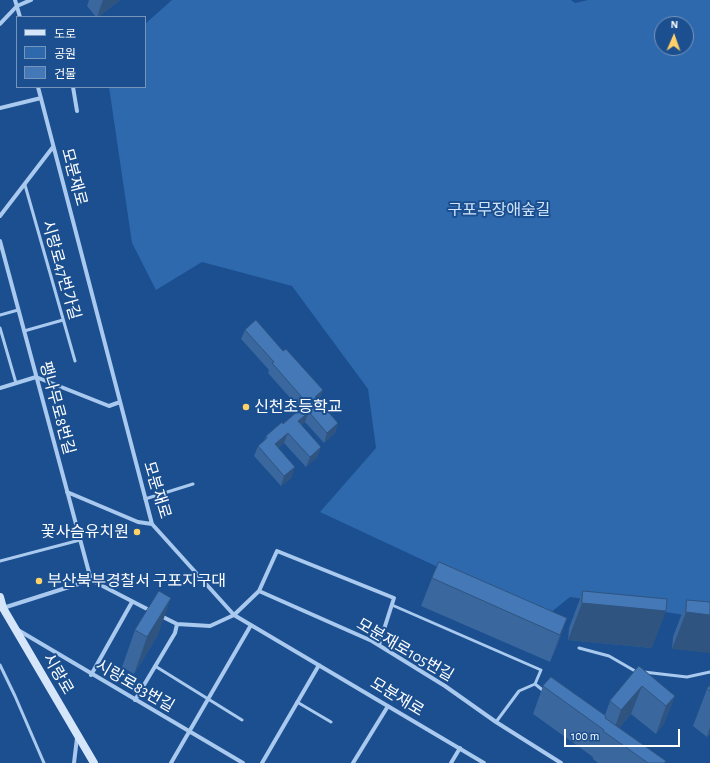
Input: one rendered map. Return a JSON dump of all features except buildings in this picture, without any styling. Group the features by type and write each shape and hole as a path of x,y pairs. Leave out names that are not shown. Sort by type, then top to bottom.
{"main road":[{"name":"시랑로","path":"0,597 3,608 94,763"}],"street":[{"path":"15,0 20,16"},
{"path":"0,24 17,6 31,0"},
{"name":"모분재로","path":"38,88 152,524 234,615 484,763"},
{"path":"73,88 77,111"},
{"path":"0,108 41,98"},
{"path":"0,216 53,147"},
{"name":"팽나무로8번길","path":"0,241 91,580"},
{"path":"0,388 36,377 109,406 120,402"},
{"path":"67,492 138,522 152,524"},
{"path":"3,608 91,580 177,624 210,626 234,615 259,591 277,551 394,598 379,646"},
{"name":"모분재로105번길","path":"259,591 372,641 445,686 496,722 561,763"},
{"path":"91,674 132,602"},
{"path":"135,700 174,632 177,624"},
{"path":"171,763 251,625"},
{"name":"시랑로83번길","path":"15,629 243,763"},
{"path":"262,763 319,665"},
{"path":"353,763 388,706"},
{"path":"74,763 78,735"},
{"path":"451,763 460,748"}],"lane":[{"name":"시랑로47번가길","path":"25,185 75,361"},
{"path":"0,315 18,310"},
{"path":"24,331 63,320"},
{"path":"0,328 16,383"},
{"path":"145,499 193,484"},
{"path":"0,561 80,540"},
{"path":"392,605 541,670 535,684 519,691 496,722"},
{"path":"579,648 609,656 636,671 687,677 710,672"},
{"path":"0,665 44,763"},
{"path":"155,666 242,720"},
{"path":"535,684 547,694"},
{"path":"297,702 331,722"}],"green space":[{"name":"구포무장애숲길","path":"172,0 571,0 575,3 588,0 710,0 710,619 570,597 545,617 320,512 376,448 368,389 292,286 202,262 156,290 132,243 109,88 146,88 146,23"}],"place":[{"name":"신천초등학교","path":"246,407"},
{"name":"꽃사슴유치원","path":"137,532"},
{"name":"부산북부경찰서 구포지구대","path":"39,581"}]}
